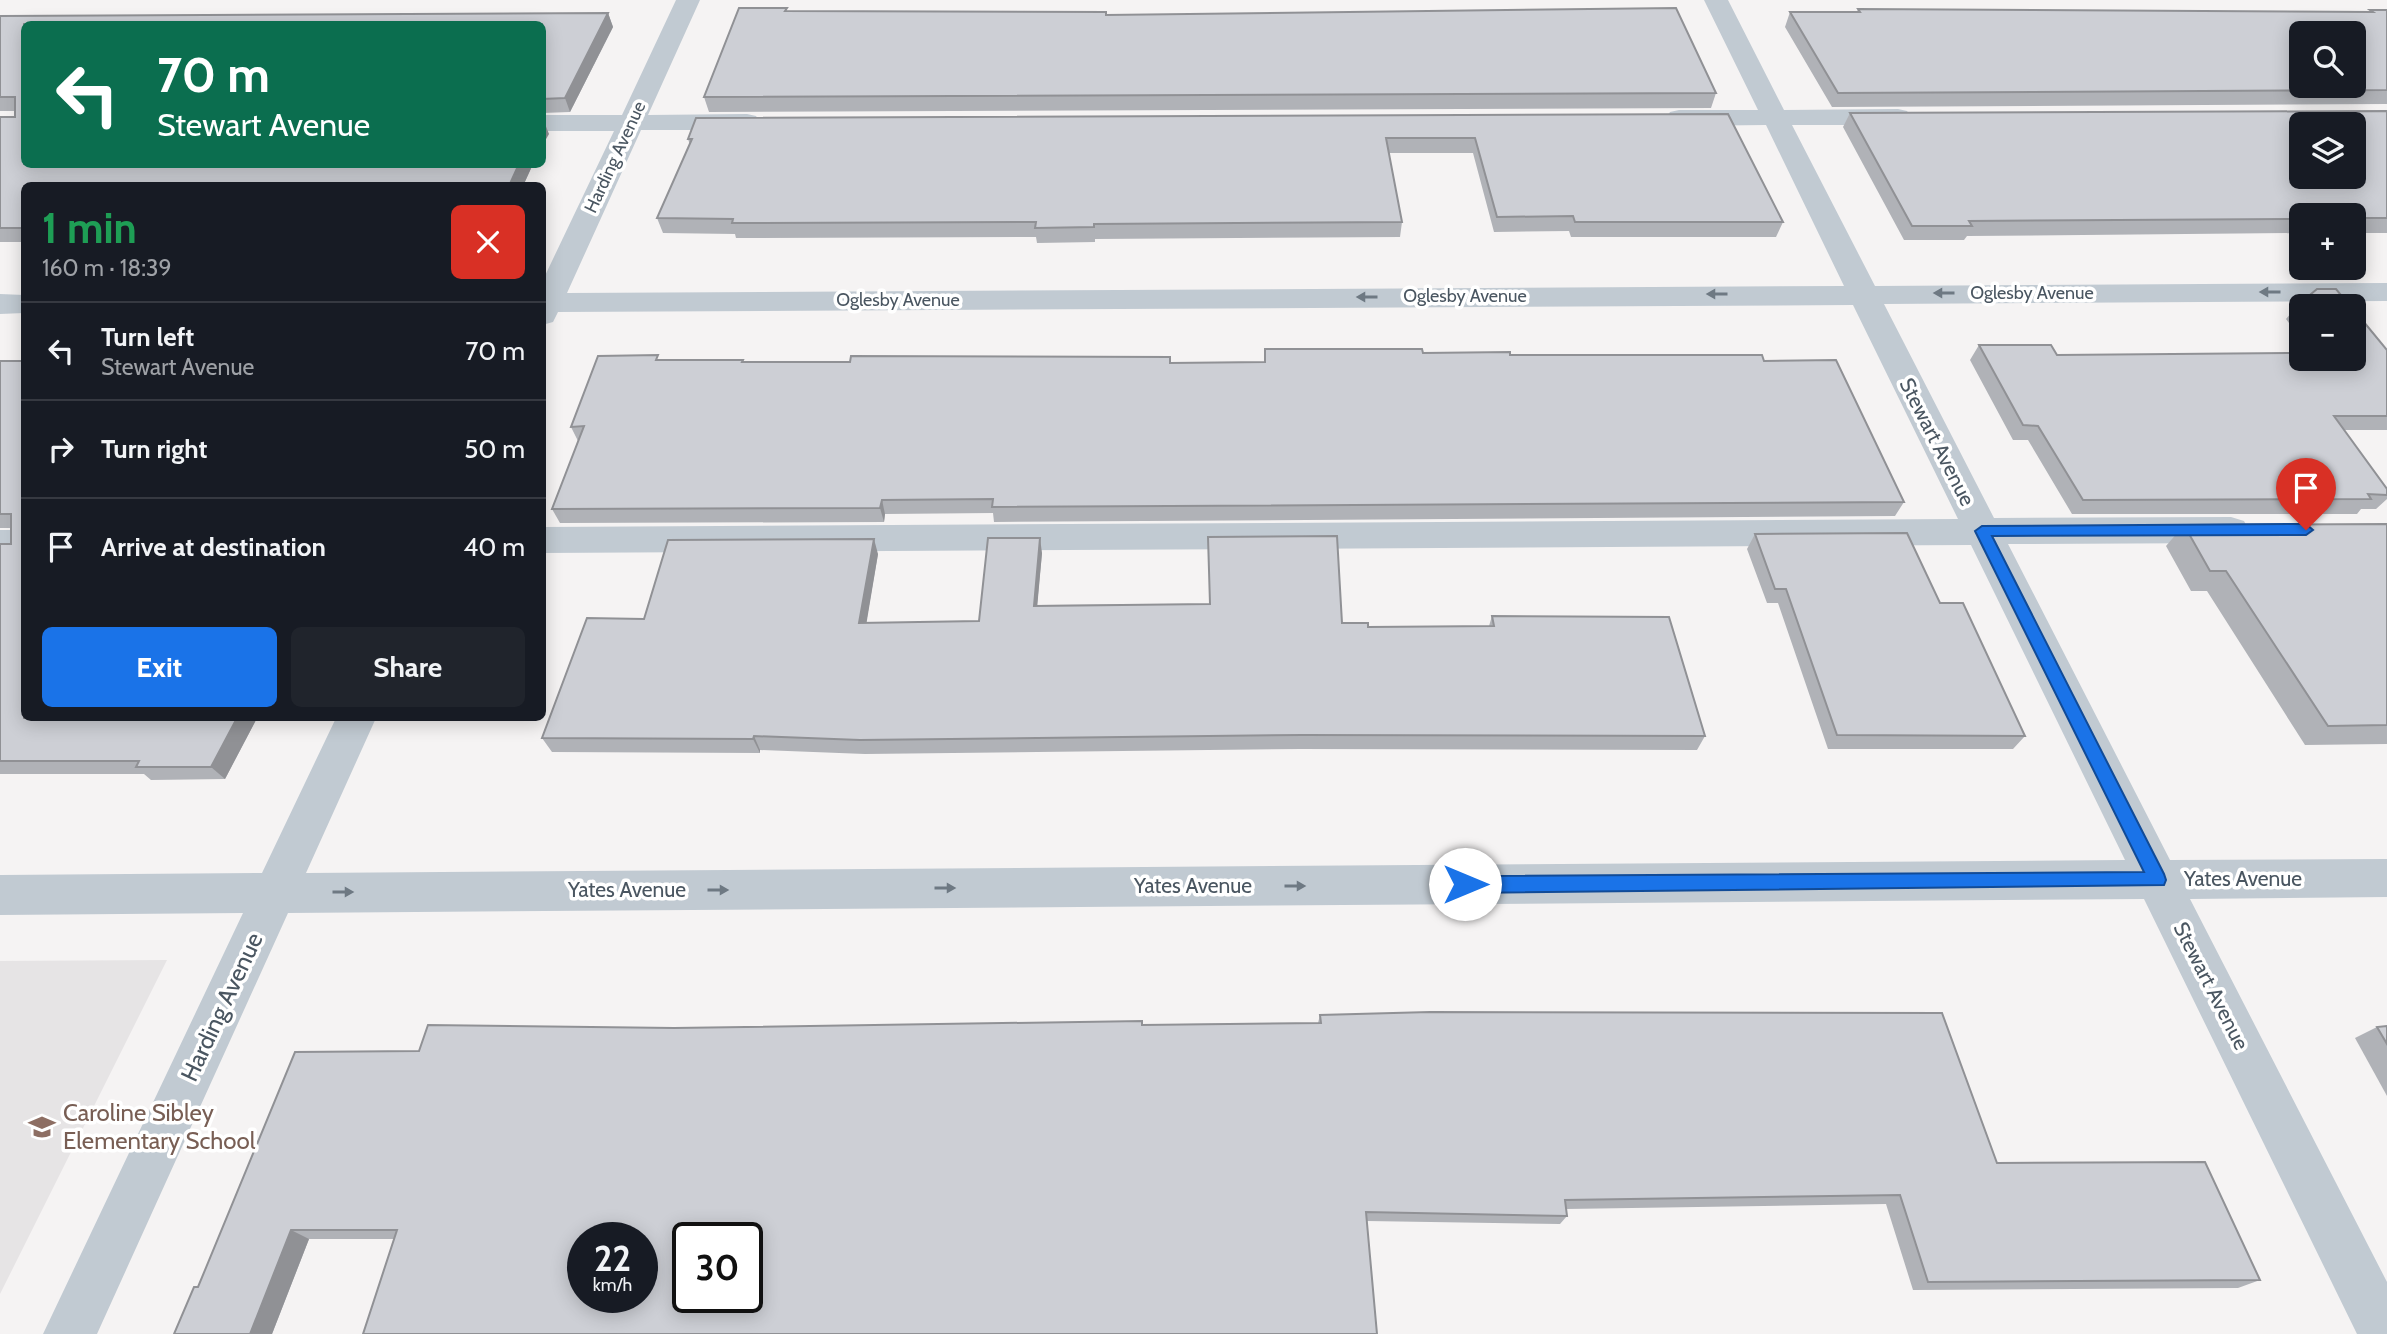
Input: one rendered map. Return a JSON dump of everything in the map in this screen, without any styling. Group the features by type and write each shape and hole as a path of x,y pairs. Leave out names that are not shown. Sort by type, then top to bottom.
{"street":[{"name":"Harding Avenue","path":"546,303 688,0"},
{"name":"Stewart Avenue","path":"1716,0 2385,1334"},
{"path":"1649,118 1928,117"},
{"path":"546,123 771,122"},
{"name":"Oglesby Avenue","path":"546,307 1863,293 2387,292"},
{"path":"0,304 21,304"},
{"path":"546,540 2261,530"},
{"path":"0,543 21,543"},
{"name":"Harding Avenue","path":"70,1334 355,721"},
{"name":"Yates Avenue","path":"0,895 2387,878"}],"shaded area":[{"name":"Caroline Sibley Elementary School","path":"167,960 0,1294 0,961"}],"building":[{"path":"739,8 787,8 785,11 1106,12 1106,15 1676,8 1716,93 704,97"},
{"path":"1858,9 2387,10 2387,90 2366,90 2366,21 2289,21 2289,91 1838,93 1790,12 1860,12"},
{"path":"608,13 565,98 546,99 546,21 21,21 21,168 517,168 511,182 21,182 21,228 0,228 0,117 15,117 15,97 0,97 0,16"},
{"path":"2387,111 2387,218 2366,218 2366,203 2289,203 2289,219 1969,221 1972,226 1912,226 1850,113"},
{"path":"1728,114 1783,222 1575,222 1573,216 1497,217 1475,138 1386,138 1402,222 1094,224 1094,227 1035,228 1036,222 732,223 733,219 657,218 692,139 688,139 696,118"},
{"path":"2317,289 2336,289 2340,294 2311,294"},
{"path":"2366,325 2387,350 2387,416 2334,416 2387,489 2387,495 2368,494 2371,499 2083,500 2038,426 2023,425 1979,345 2051,345 2057,355 2289,353 2289,371 2366,371"},
{"path":"1265,349 1422,349 1423,353 1510,352 1510,355 1762,355 1764,361 1836,360 1904,502 992,507 993,499 882,500 880,508 552,509 584,426 571,427 598,356 658,355 656,360 743,360 742,362 850,362 851,356 1170,357 1170,363 1265,362"},
{"path":"0,361 21,361 21,721 235,721 211,767 136,767 139,761 0,761 0,544 11,544 11,514 0,514"},
{"path":"2387,524 2387,725 2328,726 2226,571 2210,571 2184,525"},
{"path":"1907,533 1940,603 1963,603 2025,736 1837,735 1786,589 1775,589 1755,534"},
{"path":"1337,536 1342,623 1368,623 1368,627 1494,626 1492,616 1669,617 1705,736 1302,735 860,740 754,736 753,739 542,738 587,618 644,619 668,540 874,539 859,623 979,621 988,538 1040,538 1034,606 1210,604 1208,537"},
{"path":"1430,1012 1942,1013 1997,1163 2205,1162 2260,1280 1928,1282 1900,1195 1565,1200 1567,1216 1366,1212 1377,1334 363,1334 397,1230 291,1230 250,1334 174,1334 194,1287 198,1287 295,1052 419,1051 428,1025 674,1028 1142,1021 1142,1025 1321,1023 1320,1015"},
{"path":"2387,1026 2387,1044 2377,1027"}],"place":[{"name":"Caroline Sibley Elementary School","path":"42,1127"}],"route":[{"path":"1465,884 2157,880 1982,531 2306,530"}]}
